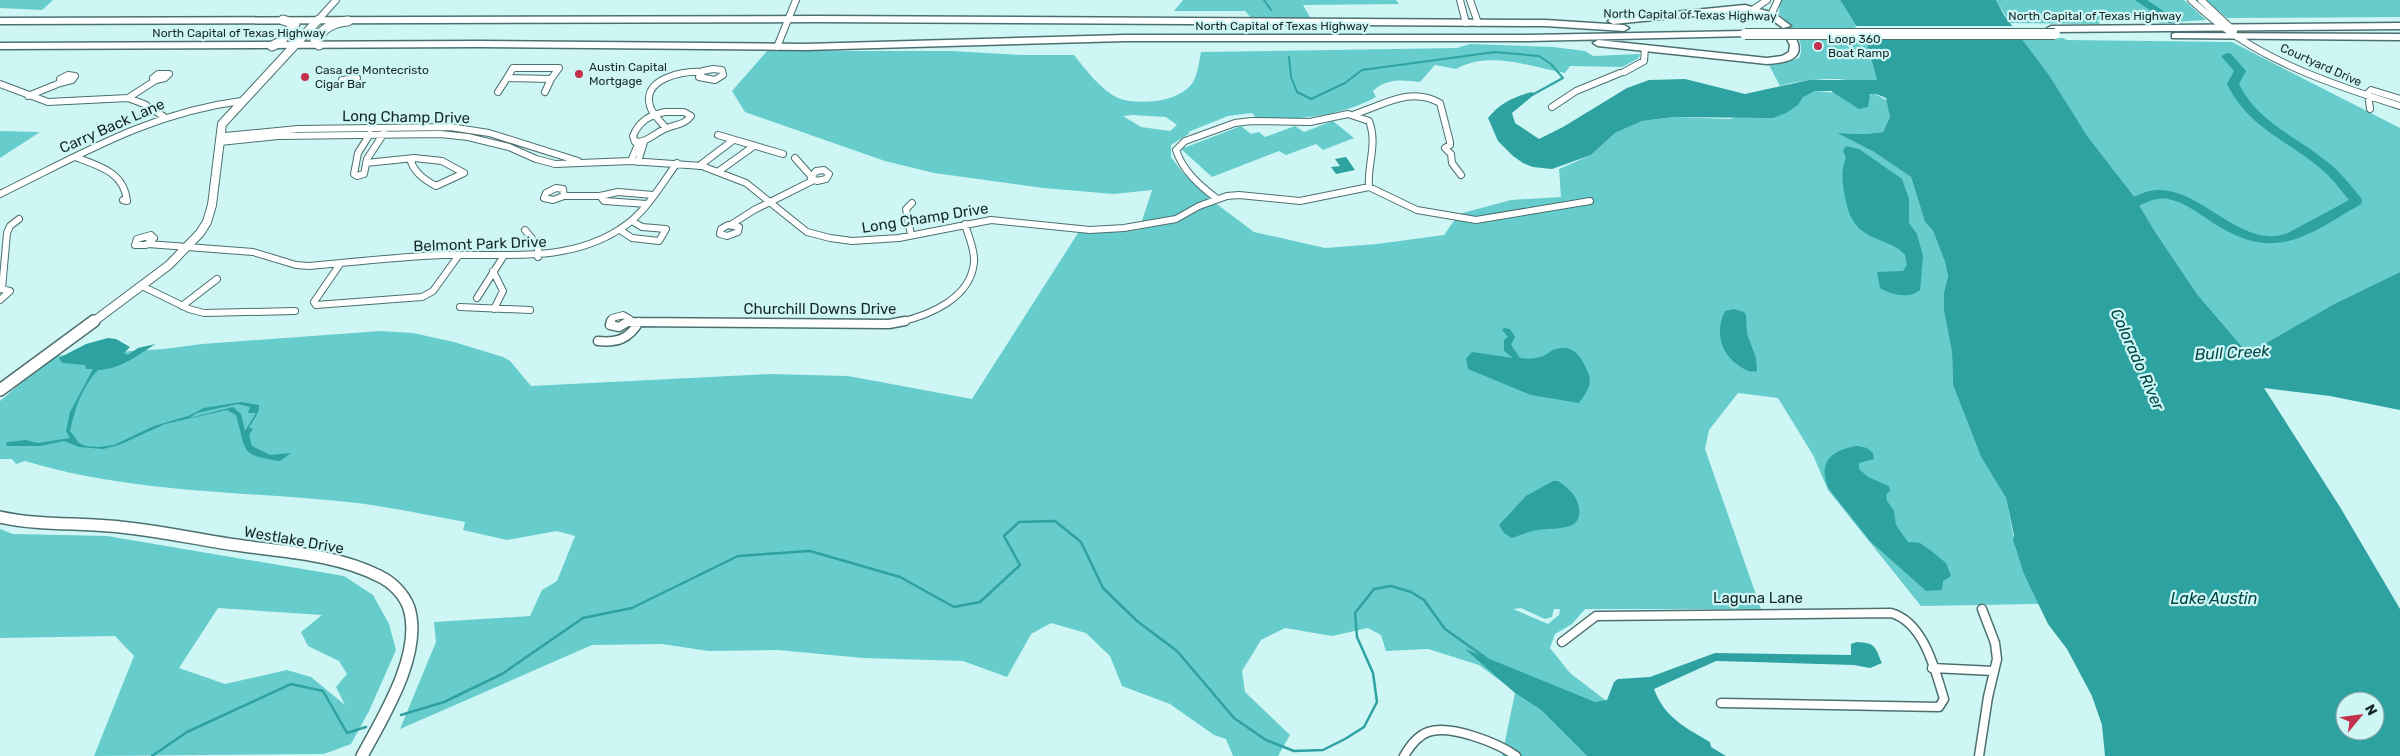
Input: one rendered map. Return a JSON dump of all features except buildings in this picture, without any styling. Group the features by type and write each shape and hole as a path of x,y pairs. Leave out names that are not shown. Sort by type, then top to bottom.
{"highway":[{"path":"1558,24 1653,18 1736,8 1754,9 1771,15 1786,26"},
{"name":"North Capital of Texas Highway","path":"0,21 786,19 1478,23 1558,24 1614,28 1743,32"},
{"name":"North Capital of Texas Highway","path":"0,46 479,44 777,46 1125,38 1528,38 1743,32 2053,32 2232,27 2400,26"},
{"name":"North Capital of Texas Highway","path":"2053,32 2237,37 2400,37"},
{"path":"1528,38 1767,61 1785,59 1796,51 1792,39"}],"main road":[{"path":"272,46 279,43 294,24 284,20"},
{"path":"318,45 315,40 329,25 359,20"}],"street":[{"path":"0,389 142,286 190,246 200,233 210,213 222,124 241,101 336,0"},
{"path":"777,46 786,19 796,0"},
{"path":"1460,0 1466,23"},
{"path":"1470,0 1478,23"},
{"path":"1754,9 1767,0"},
{"path":"1771,15 1778,0"},
{"name":"Courtyard Drive","path":"2191,0 2222,28 2237,37 2326,82 2369,98 2400,106"},
{"path":"2201,0 2232,27 2237,37"},
{"path":"1552,107 1577,89 1596,84 1644,61 1645,48"},
{"path":"498,92 513,68 559,68 545,92"},
{"path":"666,128 655,114 649,101 651,93 661,80 679,72 702,72"},
{"path":"342,80 356,78"},
{"path":"507,78 551,79"},
{"path":"128,98 156,80"},
{"path":"28,96 60,82"},
{"path":"0,84 28,96 60,103 128,98 144,104 163,116"},
{"path":"2370,109 2368,92 2371,90 2400,99"},
{"path":"1216,198 1195,180 1177,158 1176,150 1185,141 1235,123 1252,121 1310,122 1355,114 1369,110 1394,98 1409,95 1436,100 1440,103 1444,121 1452,140 1450,145 1445,148 1451,154 1452,163 1461,176"},
{"name":"Carry Back Lane","path":"0,194 163,116 210,103 241,101"},
{"path":"684,112 691,116 685,123 666,128 641,142 635,142 633,136 635,129 645,119 655,114 684,112"},
{"path":"1355,114 1369,121 1375,138 1369,187 1417,210 1476,220 1590,201"},
{"name":"Long Champ Drive","path":"220,139 370,134 440,126 476,130 509,137 542,151 587,163"},
{"name":"Long Champ Drive","path":"220,139 244,133 298,129 440,134 468,137 498,145 545,162 565,164 677,163 699,166 720,170 746,183 797,225 819,236 850,242 876,241 965,224 1006,220 1070,228 1124,228 1176,219 1216,198 1239,194 1300,201 1369,187"},
{"path":"370,134 358,153 354,174 357,176 364,174 366,163 381,132"},
{"path":"718,135 732,141 742,141 783,154"},
{"path":"498,145 509,137"},
{"path":"699,166 732,141"},
{"path":"634,162 641,142"},
{"path":"720,170 754,146"},
{"path":"75,157 119,177 127,192 127,201 123,200"},
{"path":"366,163 414,157 447,163 464,173 436,186 413,168 411,162 414,157"},
{"path":"732,224 812,178 795,158"},
{"name":"Belmont Park Drive","path":"148,244 253,252 296,265 340,264 459,255 538,257 578,248 620,230 632,221 677,163"},
{"path":"564,196 600,196 618,192 653,195"},
{"path":"600,196 604,201 646,204"},
{"path":"911,235 906,209 912,203"},
{"path":"0,300 10,291 1,289 7,233 10,226 19,219"},
{"path":"620,230 624,235 634,238 659,241 666,229 642,227 632,221"},
{"name":"Churchill Downs Drive","path":"629,322 889,324 909,321 936,311 956,294 967,280 974,263 965,224"},
{"path":"525,230 538,246 538,257"},
{"path":"340,264 317,295 314,302 316,304 422,297 433,290 459,255"},
{"path":"476,298 503,257"},
{"path":"493,271 503,291 494,309"},
{"path":"182,306 217,279"},
{"path":"142,286 182,306 204,313 296,311"},
{"path":"460,307 530,310"},
{"path":"598,341 613,343 622,340 632,334 639,322"},
{"name":"Westlake Drive","path":"0,517 22,523 121,527 299,555 352,566 378,574 394,585 408,604 413,636 410,651 395,689 362,756"},
{"path":"1979,756 1997,660 1995,643 1982,609"},
{"name":"Laguna Lane","path":"1562,642 1596,616 1891,614 1903,617 1910,623 1922,642 1944,699 1939,707 1721,703"},
{"path":"1932,668 1994,671"},
{"path":"1404,756 1411,742 1432,731 1457,733 1488,741 1510,750 1516,756"}],"shaded area":[{"path":"0,0 53,0 42,10 0,8"},
{"path":"1183,0 1396,0 1399,4 1303,5 1311,19 1252,19 1245,11 1174,11"},
{"path":"1780,0 1840,0 1866,41 1877,80 1816,80 1794,82 1780,86 1768,63 1780,64 1799,58 1801,46 1796,34 1779,14"},
{"path":"1996,0 2184,0 2206,20 2160,23 2156,20 2097,20 2100,24 2010,23"},
{"path":"2206,0 2400,0 2400,17 2227,18"},
{"path":"2063,38 2067,40 2232,42 2400,128 2400,272 2334,304 2266,343 2262,355 2244,349 2197,294 2133,195 2088,137 2049,75 2022,39"},
{"path":"1470,44 1553,47 1585,51 1593,56 1640,54 1639,58 1622,67 1570,66 1565,73 1496,60 1469,63 1456,69 1435,65 1420,82 1401,81 1383,84 1373,91 1376,97 1362,104 1333,113 1288,119 1257,119 1252,113 1228,116 1188,132 1190,133 1171,145 1171,157 1184,174 1214,202 1254,232 1325,248 1377,244 1444,235 1459,214 1511,200 1561,197 1559,169 1591,155 1615,133 1642,121 1674,117 1730,119 1816,91 1869,96 1873,93 1888,101 1890,117 1883,132 1865,134 1837,133 1874,152 1911,177 1925,222 1933,231 1945,262 1948,276 1944,292 1944,311 1952,353 1953,385 1981,457 2006,498 2016,550 2023,572 2039,604 1921,606 1828,490 1813,455 1778,398 1738,393 1709,430 1705,449 1761,609 1585,609 1572,624 1555,634 1550,648 1570,673 1609,703 1599,715 1510,688 1479,665 1428,649 1386,651 1381,635 1368,628 1332,636 1285,628 1261,640 1242,671 1245,692 1290,735 1278,756 1233,756 1226,739 1214,735 1170,704 1122,686 1110,656 1086,633 1051,623 1031,634 1007,677 963,661 863,658 778,650 708,651 662,644 592,645 400,729 436,642 434,622 530,616 542,590 557,581 575,536 557,531 507,540 463,530 465,522 377,506 307,498 145,485 65,471 25,461 16,464 12,459 0,459 0,401 53,356 381,331 413,333 454,342 503,357 510,361 531,386 770,374 848,376 972,399 1078,233 1139,230 1152,190 1114,194 1043,188 934,173 885,161 745,112 732,91 767,51 951,51 1022,55 1074,55 1094,79 1118,98 1148,102 1170,98 1187,89 1196,75 1201,52 1457,48","holes":["1123,116 1166,117 1177,125 1170,131 1141,127","1521,608 1545,619 1552,617 1554,609 1560,609 1559,615 1548,624 1513,609"]},
{"path":"1333,121 1354,138 1323,150 1316,144 1286,155 1279,151 1212,177 1181,149 1241,126 1251,134 1259,132 1265,137 1295,126 1304,132"},
{"path":"0,131 40,132 0,158"},
{"path":"0,529 13,534 107,536 344,576 373,595 389,624 396,650 369,711 351,744 324,754 94,756 134,656 115,636 0,638","holes":["218,608 322,615 301,632 308,646 339,661 347,674 336,687 345,705 311,677 287,670 225,684 179,668"]},
{"path":"1515,693 1541,710 1587,756 1502,756"}],"water":[{"name":"Lake Austin","path":"1840,0 1996,0 2004,15 2049,75 2088,137 2133,195 2197,294 2244,349 2261,355 2266,343 2334,304 2400,272 2400,410 2330,396 2264,388 2340,507 2400,609 2400,756 2105,756 2102,725 2092,696 2067,649 2048,624 2023,572 2013,540 2014,535 2006,498 1981,457 1953,385 1952,353 1944,311 1944,292 1948,276 1945,262 1933,231 1925,222 1911,177 1874,152 1837,133 1865,134 1883,132 1890,117 1886,98 1870,94 1868,107 1859,109 1831,91 1815,91 1803,97 1798,105 1786,113 1773,118 1674,117 1642,121 1615,133 1591,155 1552,169 1533,167 1513,156 1498,141 1488,118 1507,101 1532,92 1535,94 1512,113 1515,123 1539,139 1563,127 1627,88 1649,80 1685,79 1745,94 1809,80 1877,80 1866,41"},
{"path":"1846,146 1859,149 1902,179 1909,199 1909,223 1917,234 1923,256 1920,290 1916,293 1900,295 1889,293 1880,288 1877,272 1903,271 1907,265 1905,255 1894,246 1865,233 1851,217 1842,178 1846,158 1843,151"},
{"path":"1346,157 1355,170 1336,174 1331,167 1340,166 1335,159"},
{"path":"1734,309 1744,312 1746,315 1747,334 1756,358 1757,371 1749,371 1738,365 1723,348 1720,326 1725,311"},
{"path":"1504,328 1510,329 1515,337 1511,345 1520,358 1537,358 1559,348 1570,349 1577,354 1590,378 1589,386 1579,403 1531,395 1468,369 1466,359 1472,352 1513,358 1504,351 1504,340 1508,337 1502,330"},
{"path":"108,338 116,339 130,347 124,353 128,355 138,348 156,344 122,364 98,370 92,377 80,398 70,431 79,443 86,446 99,447 114,445 154,426 188,416 204,408 241,402 259,405 257,413 249,427 253,429 249,435 252,446 270,455 291,453 280,461 267,459 251,453 244,444 236,415 227,410 165,424 119,445 103,449 79,447 64,441 40,446 7,446 6,442 26,440 38,443 70,438 66,431 70,412 93,369 86,369 85,365 62,363 59,358 86,344","holes":["238,404 250,407 248,413 256,413 245,431 241,414 233,407 189,418 197,413"]},
{"path":"1857,446 1867,448 1873,453 1874,459 1859,463 1859,469 1868,477 1889,486 1890,491 1886,495 1887,501 1894,511 1896,525 1908,542 1920,543 1946,563 1951,576 1943,581 1942,590 1926,591 1870,541 1829,489 1825,472 1829,459 1840,451"},
{"path":"1553,481 1558,481 1565,486 1576,499 1579,516 1576,522 1566,527 1535,531 1512,538 1504,533 1499,525 1526,496"},
{"path":"1857,642 1868,643 1874,647 1882,663 1870,668 1854,665 1716,661 1654,689 1658,699 1677,721 1710,742 1711,747 1726,756 1587,756 1541,710 1515,693 1465,649 1595,702 1607,700 1614,682 1618,679 1650,677 1715,653 1851,655 1851,644"}],"pier":[{"path":"1855,26 2016,26 2025,38 1862,38"}],"waterway":[{"path":"1264,0 1271,10"},
{"path":"2140,0 2173,21"},
{"path":"1289,57 1291,77 1297,92 1311,99 1345,83 1362,70 1495,52 1539,56 1551,64 1563,78 1532,95"},
{"path":"2119,209 2153,195 2172,195 2245,234 2261,239 2278,240 2293,236 2356,201 2325,166 2273,130 2249,110 2233,84 2240,71 2227,56"},
{"path":"401,715 444,702 502,674 583,618 632,608 738,556 810,551 900,577 954,607 980,602 1020,565 1004,536 1019,522 1055,521 1081,542 1103,588 1137,621 1177,651 1234,718 1266,740 1294,751 1323,750 1345,739 1364,727 1377,702 1373,673 1357,637 1355,613 1374,589 1391,586 1411,592 1424,600 1445,629 1486,658"},
{"path":"152,756 187,732 291,684 323,691 347,733 366,727"}],"place":[{"name":"Loop 360 Boat Ramp","path":"1818,46"},
{"name":"Austin Capital Mortgage","path":"579,74"},
{"name":"Casa de Montecristo Cigar Bar","path":"305,77"}],"water label":[{"name":"Bull Creek","path":"2232,352"},
{"name":"Colorado River","path":"2138,359"}]}
